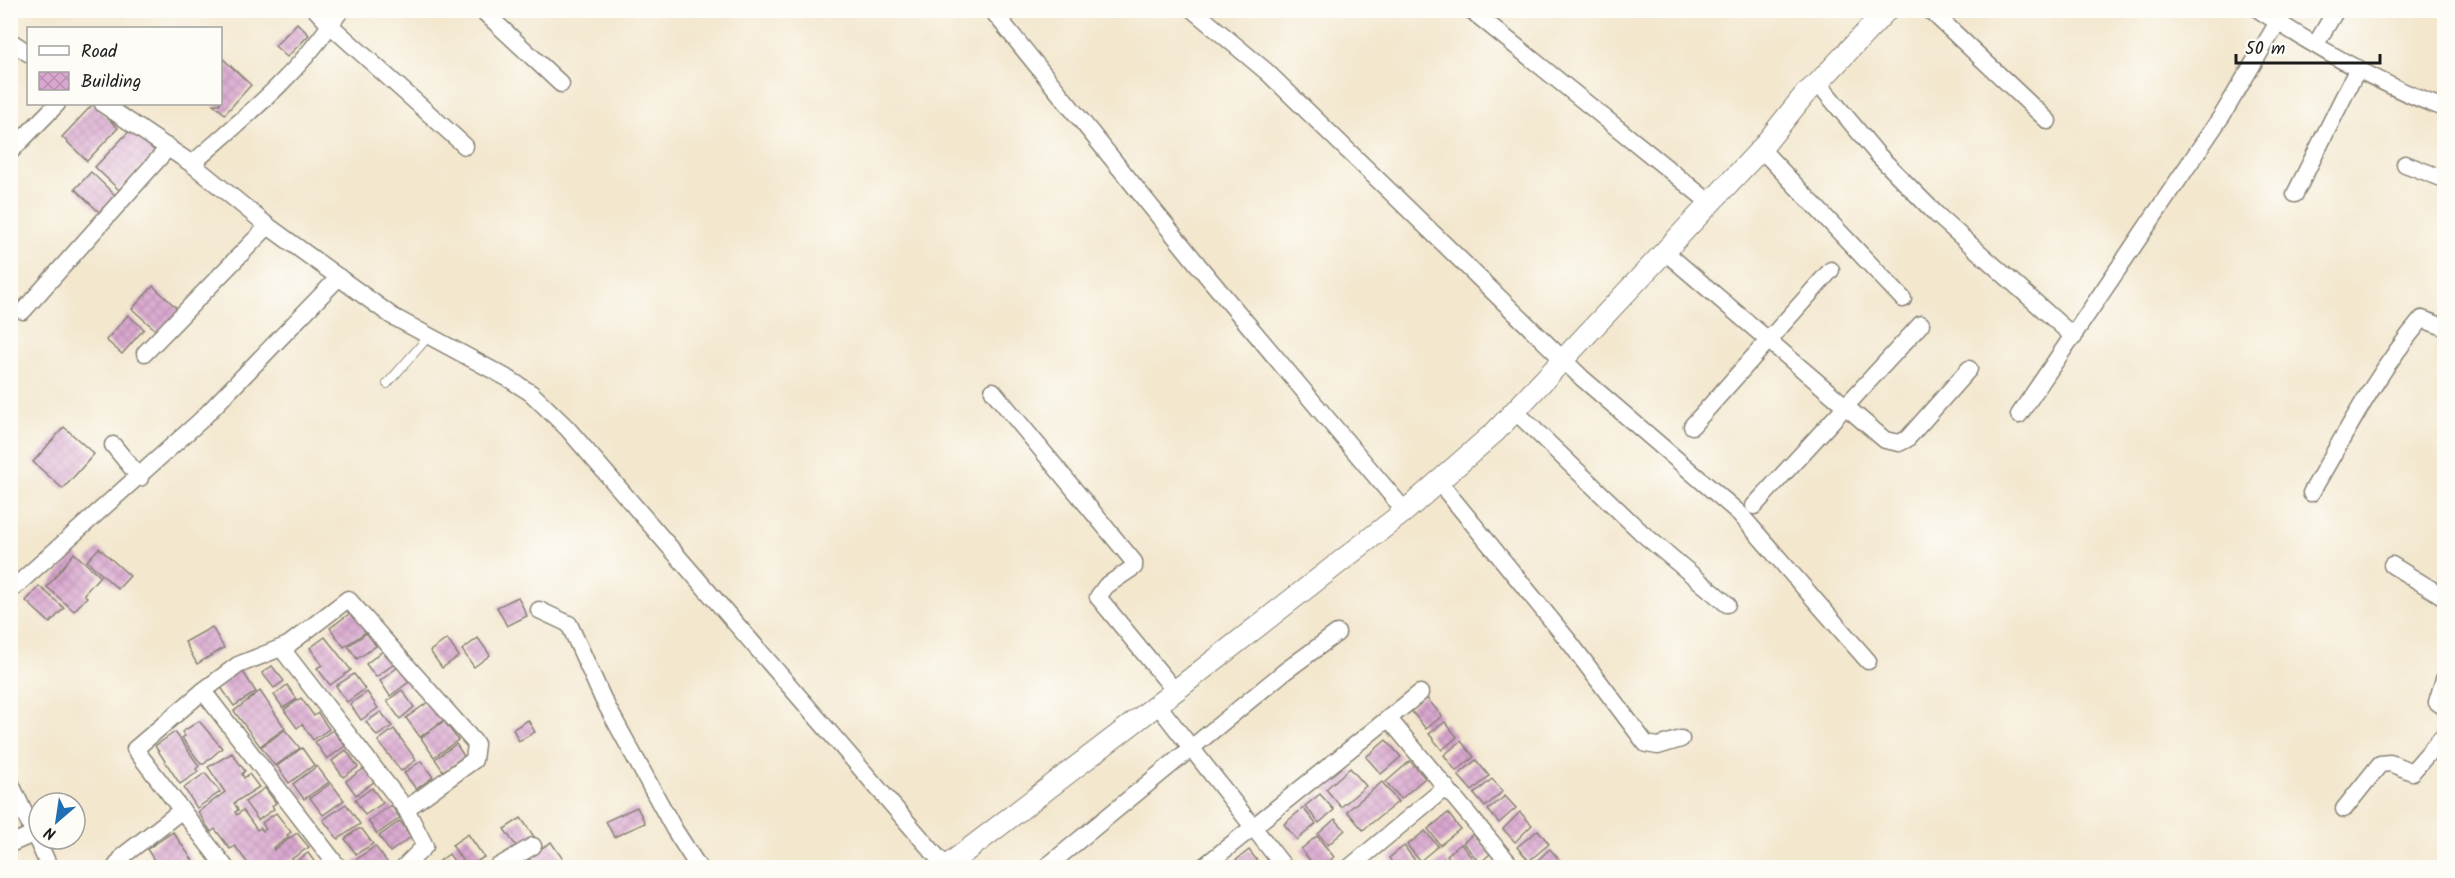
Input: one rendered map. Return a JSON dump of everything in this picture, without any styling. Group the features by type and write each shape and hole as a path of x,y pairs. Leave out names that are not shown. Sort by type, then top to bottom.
{"street":[{"path":"316,10 465,146"},
{"path":"192,164 289,77 341,10"},
{"path":"482,10 561,84"},
{"path":"992,10 1207,276 1397,502"},
{"path":"1192,10 1267,72 1565,362 1739,513 1868,661"},
{"path":"1471,10 1701,197"},
{"path":"105,105 169,147 268,225 392,316 524,388 567,428 945,867 1159,708 1175,691 1397,502 1448,492 1525,421 1565,362 1664,251 1701,197 1761,149 1805,94 1887,10"},
{"path":"1930,10 2049,121"},
{"path":"2259,10 2358,68 2423,100 2445,108"},
{"path":"2316,44 2336,10"},
{"path":"2019,415 2074,337 2131,246 2223,114 2278,22"},
{"path":"10,41 27,52"},
{"path":"2295,194 2358,68"},
{"path":"1818,83 1878,155 1936,214 2074,337"},
{"path":"10,152 56,105"},
{"path":"22,311 169,147"},
{"path":"1761,149 1903,298"},
{"path":"2405,164 2445,179"},
{"path":"145,352 268,225"},
{"path":"1664,251 1886,440 1899,443 1907,439 1969,369"},
{"path":"1692,426 1766,340 1831,270"},
{"path":"10,591 140,478 200,421 339,278"},
{"path":"2311,493 2384,367 2415,327 2422,319 2427,319 2445,327"},
{"path":"1754,506 1844,405 1921,324"},
{"path":"993,391 1134,562 1134,567 1106,585 1098,597 1175,691"},
{"path":"1525,421 1642,533 1727,604"},
{"path":"113,445 140,478"},
{"path":"1448,492 1571,644 1646,744 1658,746 1681,739"},
{"path":"2392,565 2445,597"},
{"path":"226,867 135,749 238,665 288,645 348,599 476,744 474,760 406,809"},
{"path":"539,610 569,624 603,699 674,829 699,867"},
{"path":"1045,867 1284,672 1337,633"},
{"path":"288,645 285,653 406,809 426,846 402,867"},
{"path":"2445,679 2437,697 2438,702 2445,706"},
{"path":"203,692 339,867"},
{"path":"1202,867 1253,829 1420,693"},
{"path":"1159,708 1285,867"},
{"path":"1389,719 1446,787 1504,864"},
{"path":"2344,809 2380,764 2390,763 2412,772 2445,735"},
{"path":"10,782 27,820"},
{"path":"1349,867 1446,787"},
{"path":"115,867 124,855 182,810"},
{"path":"10,844 27,837"},
{"path":"495,867 533,846"},
{"path":"42,851 50,867"}],"lane":[{"path":"387,384 429,336"}],"building":[{"path":"297,23 309,35 287,57 275,46"},
{"path":"222,58 251,85 225,114 214,105 222,105"},
{"path":"92,105 118,128 87,161 62,137"},
{"path":"131,129 156,152 119,190 95,167"},
{"path":"91,172 115,195 99,212 75,189"},
{"path":"153,286 180,311 160,334 132,309"},
{"path":"128,315 144,329 122,354 106,340"},
{"path":"64,427 94,454 63,489 33,462"},
{"path":"99,548 130,576 118,589 87,561"},
{"path":"74,553 100,576 84,594 87,597 74,611 47,587"},
{"path":"39,586 64,608 50,623 26,601"},
{"path":"518,597 527,616 507,626 497,607"},
{"path":"353,611 367,631 344,647 330,628"},
{"path":"212,627 224,648 197,664 185,642"},
{"path":"367,633 376,646 357,659 348,646"},
{"path":"325,637 351,670 330,685 317,668 322,665 310,648"},
{"path":"478,638 490,655 474,667 462,650"},
{"path":"447,639 459,656 442,668 430,651"},
{"path":"384,650 394,664 376,677 366,664"},
{"path":"272,666 284,681 274,688 262,673"},
{"path":"240,667 256,692 234,706 218,683"},
{"path":"398,667 409,682 390,696 380,681"},
{"path":"354,674 365,689 347,702 336,686"},
{"path":"287,685 297,699 283,708 274,695"},
{"path":"402,690 414,707 400,719 387,701"},
{"path":"260,691 285,728 260,746 234,711"},
{"path":"367,692 378,708 361,720 350,704"},
{"path":"1424,695 1442,716 1426,729 1409,708"},
{"path":"301,698 314,716 318,713 329,729 313,740 302,724 297,728 284,710"},
{"path":"431,700 445,719 420,737 406,718"},
{"path":"381,712 392,726 377,736 366,722"},
{"path":"528,720 535,732 519,741 513,729"},
{"path":"199,721 222,748 204,764 201,764 182,738 185,736 182,732"},
{"path":"444,721 458,740 434,757 421,738"},
{"path":"1445,722 1457,737 1442,750 1429,734"},
{"path":"394,729 416,760 401,771 378,741"},
{"path":"285,730 300,748 275,766 261,747"},
{"path":"333,730 345,746 327,759 315,742"},
{"path":"175,732 199,766 196,769 198,772 180,784 155,746"},
{"path":"1386,740 1401,757 1381,774 1366,757"},
{"path":"1461,741 1474,757 1456,771 1444,755"},
{"path":"456,744 464,756 443,771 435,759"},
{"path":"302,748 314,765 289,783 277,766"},
{"path":"346,750 358,767 343,777 332,761"},
{"path":"232,753 245,771 242,774 244,778 249,774 259,787 234,803 238,810 235,812 237,815 243,810 257,830 260,828 263,831 266,829 262,823 276,813 291,832 287,835 289,837 273,848 274,850 297,833 309,847 284,864 287,868 246,868 249,865 235,846 230,849 215,829 211,832 198,812 225,792 208,767"},
{"path":"1476,760 1489,776 1472,791 1458,775"},
{"path":"421,761 433,777 416,789 404,773"},
{"path":"1410,761 1425,778 1401,799 1386,782"},
{"path":"317,766 329,782 304,799 293,784"},
{"path":"365,768 375,781 356,795 346,781"},
{"path":"1350,768 1366,786 1341,807 1326,789"},
{"path":"205,773 220,792 197,808 184,788"},
{"path":"1492,779 1503,791 1485,807 1474,794"},
{"path":"1382,782 1398,802 1363,830 1347,811"},
{"path":"331,783 344,800 323,815 310,798"},
{"path":"265,788 276,803 272,806 274,809 258,820 245,802"},
{"path":"372,788 383,803 365,815 355,800"},
{"path":"1320,794 1334,810 1319,823 1305,806"},
{"path":"1505,796 1516,808 1499,823 1488,810"},
{"path":"346,804 360,824 338,839 323,820"},
{"path":"391,805 400,818 377,834 368,821"},
{"path":"637,807 645,823 614,837 606,821"},
{"path":"1303,808 1316,824 1297,840 1284,824"},
{"path":"1520,812 1532,825 1515,842 1503,829"},
{"path":"1448,813 1460,829 1440,845 1428,829"},
{"path":"521,818 535,838 518,849 504,829"},
{"path":"1335,819 1345,830 1328,845 1318,834"},
{"path":"400,821 411,837 390,852 379,836"},
{"path":"358,829 362,829 373,844 356,854 345,839"},
{"path":"1538,830 1549,844 1529,861 1517,847"},
{"path":"1425,831 1438,846 1420,861 1407,845"},
{"path":"173,832 198,868 159,868 147,849"},
{"path":"468,834 484,857 467,868 452,845"},
{"path":"1473,834 1490,854 1480,863 1463,843"},
{"path":"1317,836 1334,857 1321,868 1316,868 1301,849"},
{"path":"551,842 569,868 535,868 528,857"},
{"path":"1461,844 1476,863 1470,868 1457,868 1447,855"},
{"path":"375,846 390,866 357,868 353,862"},
{"path":"1404,846 1419,866 1418,868 1396,868 1389,858"},
{"path":"1550,849 1562,863 1556,868 1534,868 1532,865"},
{"path":"1249,850 1262,867 1226,868"},
{"path":"308,853 319,868 287,868"},
{"path":"449,854 459,868 430,868"},
{"path":"1444,858 1452,868 1431,868"},
{"path":"146,861 151,868 136,868"}]}
